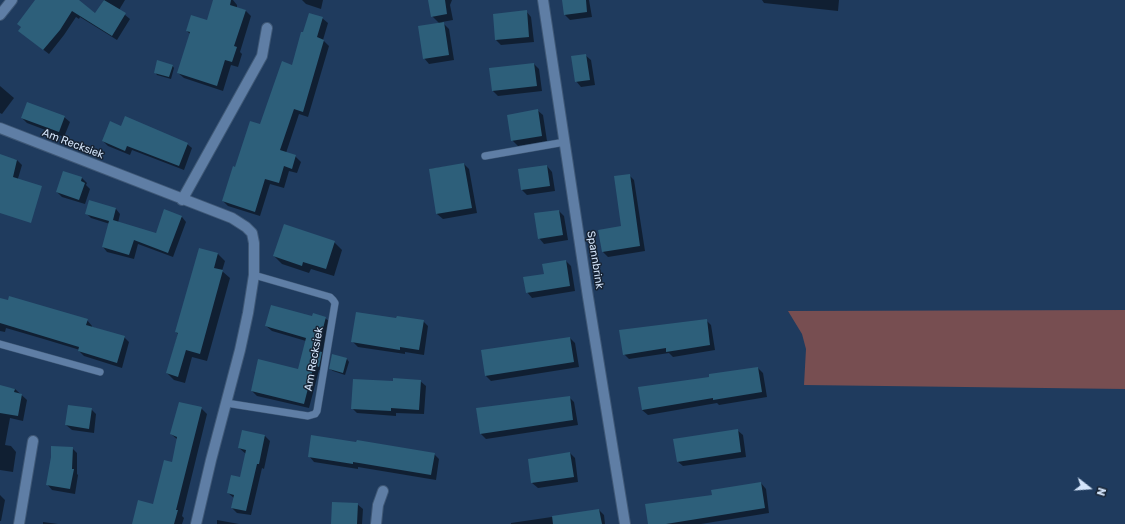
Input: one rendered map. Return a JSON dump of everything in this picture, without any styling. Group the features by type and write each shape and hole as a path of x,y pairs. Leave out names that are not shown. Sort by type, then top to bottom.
{"street":[{"path":"0,15 12,0"},
{"name":"Spannbrink","path":"543,0 625,524"},
{"path":"182,200 262,56 267,28"},
{"name":"Am Recksiek","path":"0,128 182,200 232,218 246,226 252,233 254,243 254,275 248,313 196,524"},
{"path":"18,524 33,441"},
{"path":"376,524 378,505 383,491"}],"lane":[{"path":"485,156 565,142"},
{"name":"Am Recksiek","path":"226,403 308,416 315,414 317,411 335,303 330,297 254,275"},
{"path":"0,344 100,372"}],"shaded area":[{"path":"1125,310 1125,389 804,385 806,349 802,334 788,311"}],"building":[{"path":"35,0 79,0 95,13 104,0 126,13 112,36 72,11 60,30 43,50 18,31 21,27 17,24"},
{"path":"213,0 231,0 230,5 246,10 234,46 237,47 232,62 225,60 217,86 177,73 190,32 186,31 191,15 207,20"},
{"path":"428,0 445,0 447,14 431,17"},
{"path":"562,0 586,0 587,12 564,15"},
{"path":"527,10 529,37 495,40 493,14"},
{"path":"309,13 323,17 317,37 324,40 303,112 294,109 280,150 296,155 292,169 284,166 279,183 265,179 255,212 222,201 250,121 260,124 282,61 292,65 301,32 303,32"},
{"path":"444,22 449,55 423,59 418,26"},
{"path":"586,54 590,80 575,82 571,56"},
{"path":"157,60 173,65 169,77 154,73"},
{"path":"534,63 537,86 492,91 489,68"},
{"path":"27,102 65,116 59,132 21,118"},
{"path":"538,109 542,136 511,141 507,115"},
{"path":"125,116 188,143 179,166 127,146 125,151 102,141 110,121 121,126"},
{"path":"0,154 17,160 13,177 42,186 31,223 0,213"},
{"path":"464,163 472,208 436,214 429,169"},
{"path":"547,165 550,186 521,190 518,169"},
{"path":"63,171 82,177 81,181 85,183 79,200 56,192"},
{"path":"630,174 640,246 602,252 598,230 621,226 614,176"},
{"path":"89,200 116,208 113,220 156,233 164,209 182,216 168,253 134,240 129,255 102,247 109,221 85,214"},
{"path":"559,210 563,235 538,239 534,213"},
{"path":"284,224 335,241 326,269 303,262 302,266 273,256"},
{"path":"199,248 218,253 214,268 223,270 200,354 186,350 178,377 166,373 178,333 175,332"},
{"path":"566,260 570,286 526,293 523,277 544,274 542,264"},
{"path":"9,296 88,319 86,325 125,336 117,363 78,351 79,347 0,323 0,298 8,300"},
{"path":"271,305 312,316 313,313 326,317 317,351 322,352 319,367 314,365 304,404 251,391 258,359 298,369 306,338 265,326"},
{"path":"356,312 396,318 397,316 424,320 419,350 400,347 400,350 351,342"},
{"path":"707,319 710,345 666,352 666,348 623,355 619,330"},
{"path":"570,337 574,362 485,376 481,350"},
{"path":"332,354 347,358 343,373 329,369"},
{"path":"758,367 762,392 713,400 713,398 642,410 638,387 709,377 709,374"},
{"path":"393,378 421,380 419,410 391,408 391,411 351,409 353,379 393,381"},
{"path":"0,385 15,389 14,392 22,394 18,416 0,413"},
{"path":"570,396 573,420 480,434 476,408"},
{"path":"179,402 202,407 176,510 178,510 174,524 132,524 138,500 153,504 164,460 172,462 177,437 170,434"},
{"path":"68,405 92,408 89,429 65,425"},
{"path":"738,429 741,452 677,462 673,439"},
{"path":"242,430 265,435 259,464 257,464 246,511 231,508 234,495 227,493 231,475 240,477 246,450 238,448"},
{"path":"311,435 356,442 357,440 435,453 431,475 353,462 353,464 308,457"},
{"path":"51,446 73,447 72,469 74,469 70,489 46,485 51,457"},
{"path":"570,452 574,477 531,483 528,459"},
{"path":"761,482 765,508 666,524 648,524 645,504 712,495 711,490"},
{"path":"332,502 358,503 357,524 331,524"},
{"path":"599,509 602,524 553,524 552,516"}]}
